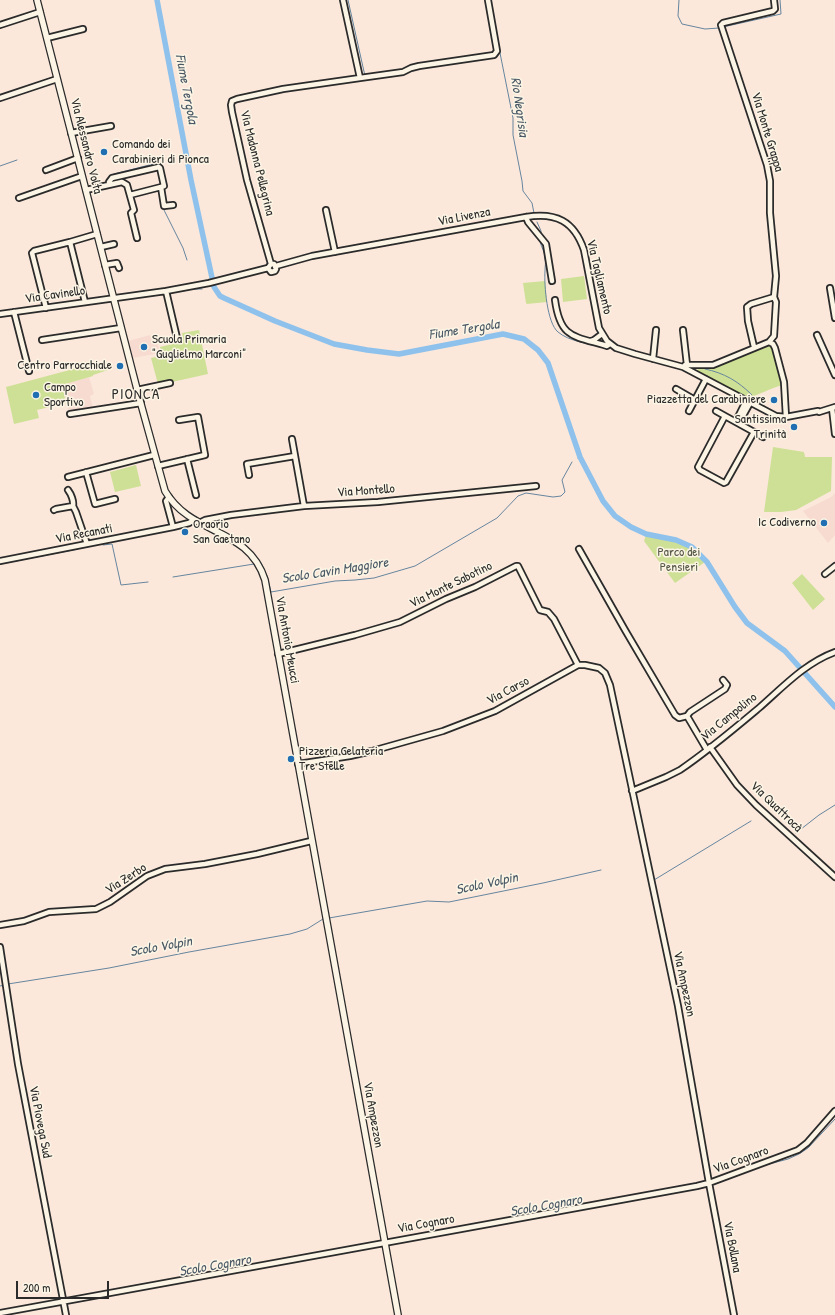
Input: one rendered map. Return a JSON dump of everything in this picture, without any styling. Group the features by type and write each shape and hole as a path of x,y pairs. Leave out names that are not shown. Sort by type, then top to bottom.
{"main road":[{"name":"Via Alessandro Volta","path":"37,0 113,298"},
{"name":"Via Antonio Meucci","path":"113,298 154,455 165,491 180,510 194,520 240,544 250,553 259,565 265,580 326,919"},
{"name":"Via Ampezzon","path":"326,919 398,1315"}],"street":[{"path":"343,0 360,78"},
{"name":"Via Madonna Pellegrina","path":"272,266 247,180 232,112 232,101 283,89 404,72 419,66 494,55 497,51 488,0"},
{"name":"Via Monte Grappa","path":"769,342 774,336 776,319 776,302 774,297 776,276 770,213 770,181 768,165 721,25 722,23 773,11 775,9 774,0"},
{"path":"0,25 40,12"},
{"path":"47,38 83,29"},
{"path":"0,98 57,79"},
{"path":"71,132 111,126"},
{"path":"46,170 78,158"},
{"path":"109,185 112,178 158,166 160,168 164,186 161,188 164,206 173,205"},
{"path":"19,198 82,176"},
{"path":"86,190 123,182 128,186 134,210 131,213 137,238"},
{"path":"130,195 161,188"},
{"path":"326,210 335,252"},
{"name":"Via Tagliamento","path":"526,217 544,215 560,219 571,226 580,238 584,250 599,328 610,344 623,350 685,366 713,365 769,342"},
{"path":"526,217 528,222 546,244 552,282"},
{"name":"Via Livenza","path":"113,298 166,291 209,283 312,256 526,217"},
{"path":"46,308 32,253 34,251 97,234"},
{"path":"70,242 85,302"},
{"path":"101,247 114,244"},
{"path":"105,265 117,263 119,268"},
{"path":"830,288 835,318"},
{"path":"166,291 177,338"},
{"path":"754,347 746,313 747,307 751,304 774,297"},
{"name":"Via Cavinello","path":"0,314 113,298"},
{"path":"555,300 558,317 564,329 576,337 604,346 610,344"},
{"path":"14,312 30,370"},
{"path":"42,340 121,328"},
{"path":"654,359 656,330"},
{"path":"683,330 685,366 772,415 786,417 834,408 835,434"},
{"name":"Via Tagliamento","path":"589,341 594,340 602,334"},
{"path":"817,335 835,375"},
{"path":"769,342 773,344 775,348 784,382 786,417"},
{"path":"689,411 706,379"},
{"path":"138,390 170,383"},
{"path":"676,389 695,400"},
{"path":"737,422 748,402"},
{"path":"70,414 141,403"},
{"path":"716,411 763,437"},
{"path":"725,416 698,466 700,470 723,483 726,482 754,432"},
{"path":"158,466 205,454 198,417 179,420"},
{"path":"292,439 304,506"},
{"path":"68,477 154,455"},
{"path":"249,474 247,464 295,456"},
{"path":"188,459 196,495"},
{"path":"86,472 95,504 116,499"},
{"name":"Via Montello","path":"200,524 205,520 231,515 304,506 378,502 536,486"},
{"path":"68,490 74,503 73,506 87,544"},
{"path":"169,497 166,501 173,527"},
{"path":"54,510 73,506"},
{"name":"Via Recanati","path":"0,561 173,527 190,523 194,520"},
{"path":"579,549 625,630 675,714 679,718 687,716 690,712 725,689 727,685 723,680"},
{"name":"Via Monte Sabotino","path":"278,654 400,622 518,566 540,610 548,612 554,619 578,665"},
{"path":"825,574 835,566"},
{"name":"Via Campolino","path":"632,791 676,772 709,749 805,668 818,659 835,652"},
{"path":"578,665 599,668 605,673 610,686 632,791"},
{"name":"Via Carso","path":"298,764 364,753 443,731 495,711 578,665"},
{"name":"Via Quattrocà","path":"687,716 709,749 751,801 835,877"},
{"name":"Via Ampezzon","path":"632,791 678,1006 709,1183"},
{"name":"Via Zerbo","path":"0,924 24,922 49,912 96,909 110,902 147,876 166,869 205,864 257,854 311,841"},
{"name":"Via Piovega Sud","path":"0,947 19,1068 66,1315"},
{"name":"Via Cognaro","path":"0,1312 709,1183 798,1150 807,1143 835,1111"},
{"name":"Via Bollana","path":"709,1183 734,1315"}],"shaded area":[{"name":"Scuola Primaria \"Guglielmo Marconi\"","path":"150,335 151,338 156,337 160,353 133,358 128,341"},
{"path":"89,377 94,394 90,396 93,409 69,413 62,385"},
{"name":"Ic Codiverno","path":"835,493 835,535 828,543 803,511 831,497"}],"green space":[{"path":"584,276 587,299 563,302 561,279"},
{"path":"545,281 547,302 527,304 523,283"},
{"path":"199,330 208,374 172,382 171,379 158,384 151,358 161,356 160,347 180,342 183,338 182,333"},
{"path":"764,346 770,346 773,349 783,385 746,399 694,371 724,363"},
{"name":"Campo Sportivo","path":"107,363 108,370 62,385 66,403 37,410 39,418 14,424 6,387 77,368 80,369"},
{"path":"773,447 804,452 805,457 832,457 831,491 796,510 764,512"},
{"path":"136,465 141,486 115,492 110,472"},
{"name":"Parco dei Pensieri","path":"646,535 675,541 692,548 705,562 675,583 644,541"},
{"path":"802,574 825,599 813,610 792,583"}],"waterway":[{"name":"Fiume Tergola","path":"157,0 191,180 214,287 220,296 275,321 334,344 367,350 399,354 503,334 524,339 538,350 548,363 580,457 603,501 615,516 631,527 646,534 676,540 692,547 707,562 735,607 747,623 785,651 835,707"},
{"path":"348,0 365,76"},
{"path":"679,0 678,16 682,24 705,29 719,28"},
{"path":"723,27 781,14 780,0"},
{"name":"Rio Negrisia","path":"493,18 513,118 513,135 523,191 532,203 534,213"},
{"path":"0,166 17,160"},
{"path":"114,174 157,163"},
{"path":"164,210 183,248 187,260"},
{"name":"Rio Negrisia","path":"537,222 541,234"},
{"name":"Rio Negrisia","path":"540,241 545,260 547,303 554,327 558,332 567,338 602,347"},
{"path":"193,289 202,289"},
{"path":"20,314 54,309"},
{"path":"0,317 10,315"},
{"name":"Rio Negrisia","path":"705,369 730,378 752,395"},
{"name":"Rio Negrisia","path":"758,401 768,409"},
{"name":"Scolo Cavin Maggiore","path":"261,563 267,576 271,592 335,581 374,578 415,566 497,518 518,496 526,493 553,497 561,496 565,492 562,480 572,462"},
{"name":"Scolo Cavin Maggiore","path":"103,545 112,544 121,585 148,582"},
{"name":"Scolo Cavin Maggiore","path":"0,564 78,549"},
{"name":"Scolo Cavin Maggiore","path":"173,577 254,564"},
{"name":"Scolo Volpin","path":"796,833 819,815 835,805"},
{"name":"Scolo Volpin","path":"654,880 751,821"},
{"name":"Scolo Volpin","path":"329,918 427,901 449,902 601,870"},
{"name":"Scolo Volpin","path":"8,984 109,968 290,934 307,929 323,919"},
{"name":"Scolo Volpin","path":"0,986 5,985"},
{"name":"Scolo Cognaro","path":"712,1185 758,1167 788,1159 799,1154 808,1148 835,1119"},
{"name":"Scolo Cognaro","path":"388,1245 707,1187"},
{"name":"Scolo Cognaro","path":"67,1303 367,1249"},
{"name":"Scolo Cognaro","path":"55,1305 62,1304"}],"place":[{"name":"Comando dei Carabinieri di Pionca","path":"104,152"},
{"name":"Scuola Primaria \"Guglielmo Marconi\"","path":"144,347"},
{"name":"Centro Parrocchiale","path":"120,366"},
{"name":"Campo Sportivo","path":"36,395"},
{"name":"Piazzetta del Carabiniere","path":"774,400"},
{"name":"Santissima Trinità","path":"794,427"},
{"name":"Ic Codiverno","path":"824,523"},
{"name":"Oraorio San Gaetano","path":"185,532"},
{"name":"Pizzeria Gelateria Tre Stelle","path":"291,759"}],"district":[{"name":"PIONCA","path":"136,395"}]}
